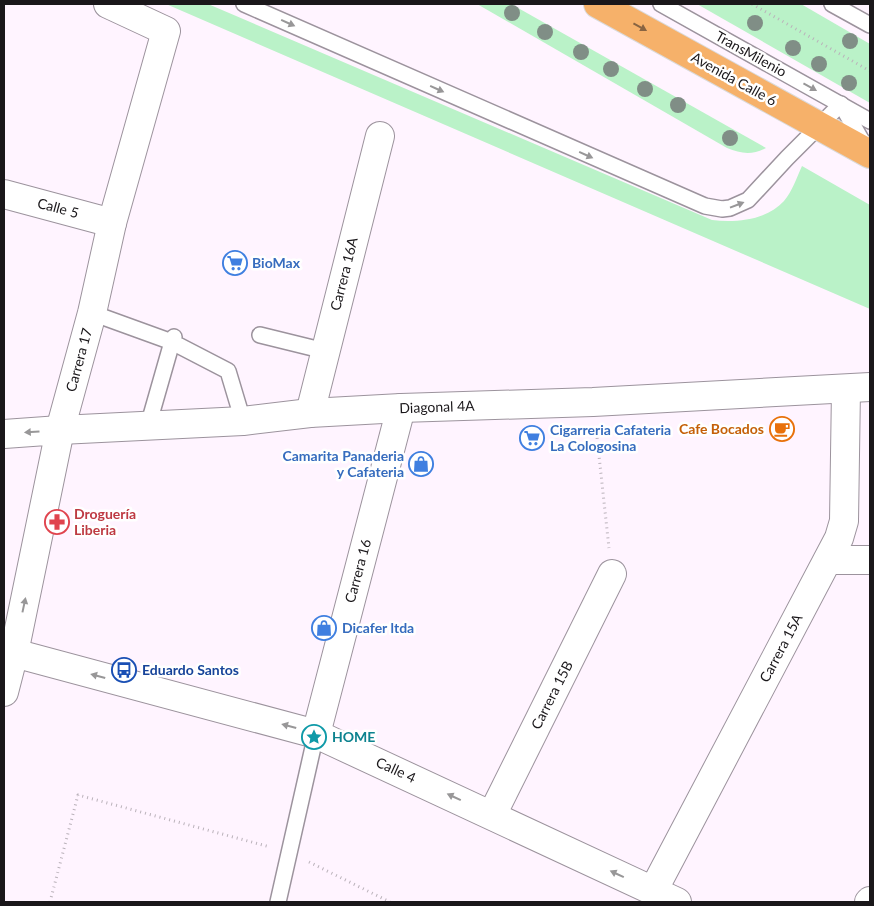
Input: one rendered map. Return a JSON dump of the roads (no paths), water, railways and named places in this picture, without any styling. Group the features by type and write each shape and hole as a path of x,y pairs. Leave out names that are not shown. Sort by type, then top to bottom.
{"main road":[{"name":"Avenida Calle 6","path":"598,4 870,154"}],"street":[{"name":"Carrera 17","path":"4,692 14,653 60,430 92,313 112,223 166,31 108,4"},
{"name":"Carrera 16A","path":"310,413 380,136"},
{"name":"Calle 5","path":"4,194 112,223"},
{"name":"Diagonal 4A","path":"4,434 242,421 310,413 400,408 593,402 858,388"},
{"name":"Carrera 15A","path":"653,891 839,538 844,521 858,388"},
{"name":"Carrera 16","path":"316,734 400,408"},
{"path":"828,560 870,560"},
{"name":"Carrera 15B","path":"492,815 612,574"},
{"name":"Calle 4","path":"14,653 316,734 677,902"}],"lane":[{"path":"244,4 705,206 722,209 743,203 841,104 870,154"},
{"name":"TransMilenio","path":"661,4 870,122"},
{"path":"832,4 870,26"},
{"path":"92,313 173,339 228,371 242,421"},
{"path":"260,334 325,351"},
{"path":"148,426 173,339"},
{"path":"278,902 316,734"}],"place":[{"name":"BioMax","path":"235,263"},
{"name":"Cafe Bocados","path":"782,429"},
{"name":"Cigarreria Cafateria La Cologosina","path":"532,438"},
{"name":"Camarita Panaderia y Cafateria","path":"421,464"},
{"name":"Droguería Liberia","path":"57,522"},
{"name":"Dicafer ltda","path":"324,628"},
{"name":"Eduardo Santos","path":"124,670"},
{"name":"HOME","path":"314,737"}]}
